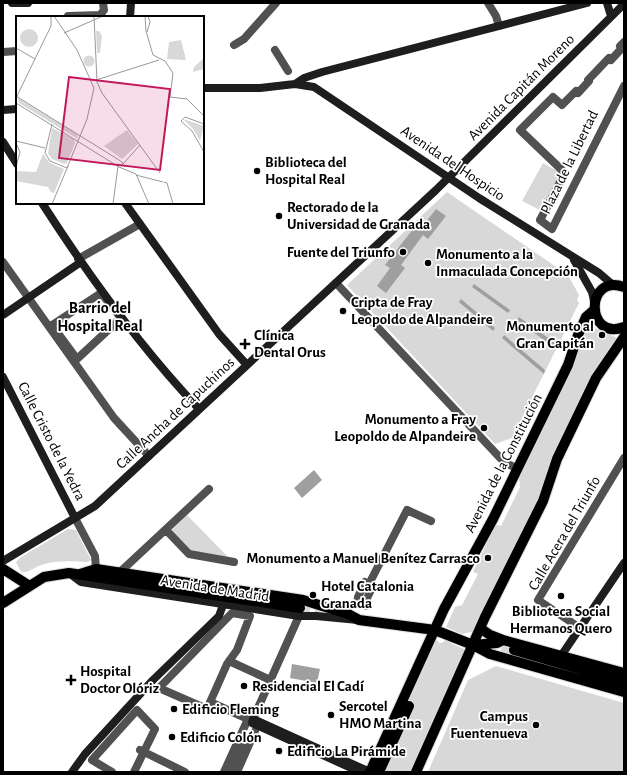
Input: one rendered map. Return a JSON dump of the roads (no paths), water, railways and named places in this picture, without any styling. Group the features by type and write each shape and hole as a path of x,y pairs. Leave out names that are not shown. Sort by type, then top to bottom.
{"main road":[{"name":"Avenida de la Constitución","path":"370,772 434,630 493,519 568,366 586,317 594,305 598,294 604,289 618,286 624,278"},
{"path":"594,305 596,318 603,325 613,329 624,326"},
{"path":"416,772 480,628 543,501 557,459 596,378 624,337"},
{"path":"3,569 28,586"},
{"name":"Avenida de Madrid","path":"80,574 96,569 303,600 348,614 359,620 434,630"},
{"name":"Avenida de Madrid","path":"3,602 44,577 69,573 299,612"},
{"path":"480,628 490,635 503,640 624,673"},
{"path":"434,630 473,645 490,654 624,692"},
{"path":"473,645 497,643 503,640"},
{"path":"514,650 624,682"},
{"path":"468,656 490,654"},
{"path":"379,772 409,706"}],"street":[{"path":"12,3 28,3"},
{"path":"71,16 100,15 104,10 104,3"},
{"path":"130,16 131,3"},
{"path":"234,45 244,40 276,3"},
{"path":"488,3 496,16 499,26"},
{"path":"295,84 304,78 322,72 587,3"},
{"path":"607,3 611,16"},
{"name":"Avenida Capitán Moreno","path":"449,177 498,131 624,4"},
{"name":"Plaza de la Libertad","path":"624,42 620,46 622,48 610,60 609,58 578,93 576,91 562,105 553,96 520,130 565,173 540,220 552,229 624,86"},
{"path":"275,50 288,71"},
{"path":"3,52 16,51"},
{"path":"318,90 318,80 322,72"},
{"path":"204,88 254,90 295,84 314,87 318,90"},
{"path":"204,91 285,88 318,90"},
{"name":"Avenida del Hospicio","path":"318,90 618,286"},
{"path":"3,110 16,109"},
{"path":"3,142 16,162"},
{"name":"Calle Ancha de Capuchinos","path":"3,561 95,506 449,177"},
{"path":"43,204 80,261 160,366 200,409"},
{"path":"128,204 140,224 219,334 247,365"},
{"path":"3,314 80,261 140,224"},
{"name":"Avenida del Hospicio","path":"573,258 590,287 594,305"},
{"path":"3,262 76,362 114,418 149,456"},
{"path":"336,283 504,462 518,469"},
{"path":"101,293 121,318 77,358 52,325 101,293"},
{"path":"76,362 124,318"},
{"name":"Calle Cristo de la Yedra","path":"4,381 75,518"},
{"name":"Calle Acera del Triunfo","path":"580,628 538,600 624,458"},
{"path":"119,573 209,489"},
{"path":"369,584 407,510 431,521"},
{"path":"75,518 96,556 96,569"},
{"name":"Avenida de Madrid","path":"166,530 189,554 234,562"},
{"path":"561,656 624,563"},
{"name":"Avenida de Madrid","path":"69,573 81,582 223,605 299,612 316,616 359,620"},
{"path":"357,604 358,597 365,582 373,586 367,598 366,606"},
{"path":"72,772 84,754 153,680 219,616 223,605"},
{"path":"231,771 251,720 299,612"},
{"path":"232,613 250,616 237,650 229,661 210,702 207,709 159,688 232,613"},
{"path":"229,661 266,678"},
{"path":"210,702 337,759 370,772"},
{"path":"112,772 92,760 137,710 155,729 142,751 134,772"},
{"path":"231,771 255,731"},
{"path":"142,751 184,772"},
{"path":"337,759 360,772"}],"tunnel":[{"path":"300,608 340,615"},
{"path":"409,706 438,645 446,638 458,637"},
{"path":"487,644 514,650"}],"place":[{"name":"Biblioteca del Hospital Real","path":"257,171"},
{"name":"Rectorado de la Universidad de Granada","path":"279,216"},
{"name":"Fuente del Triunfo","path":"403,252"},
{"name":"Monumento a la Inmaculada Concepción","path":"428,263"},
{"name":"Cripta de Fray Leopoldo de Alpandeire","path":"343,311"},
{"name":"Monumento al Gran Capitán","path":"602,335"},
{"name":"Clínica Dental Orus","path":"245,344"},
{"name":"Monumento a Fray Leopoldo de Alpandeire","path":"484,428"},
{"name":"Monumento a Manuel Benítez Carrasco","path":"488,558"},
{"name":"Hotel Catalonia Granada","path":"313,595"},
{"name":"Biblioteca Social Hermanos Quero","path":"561,596"},
{"name":"Hospital Doctor Olóriz","path":"71,680"},
{"name":"Residencial El Cadí","path":"244,686"},
{"name":"Edificio Fleming","path":"174,709"},
{"name":"Sercotel HMO Martina","path":"331,715"},
{"name":"Campus Fuentenueva","path":"536,725"},
{"name":"Edificio Colón","path":"172,737"},
{"name":"Edificio La Pirámide","path":"279,751"}],"district":[{"name":"Barrio del Hospital Real","path":"100,316"}]}
